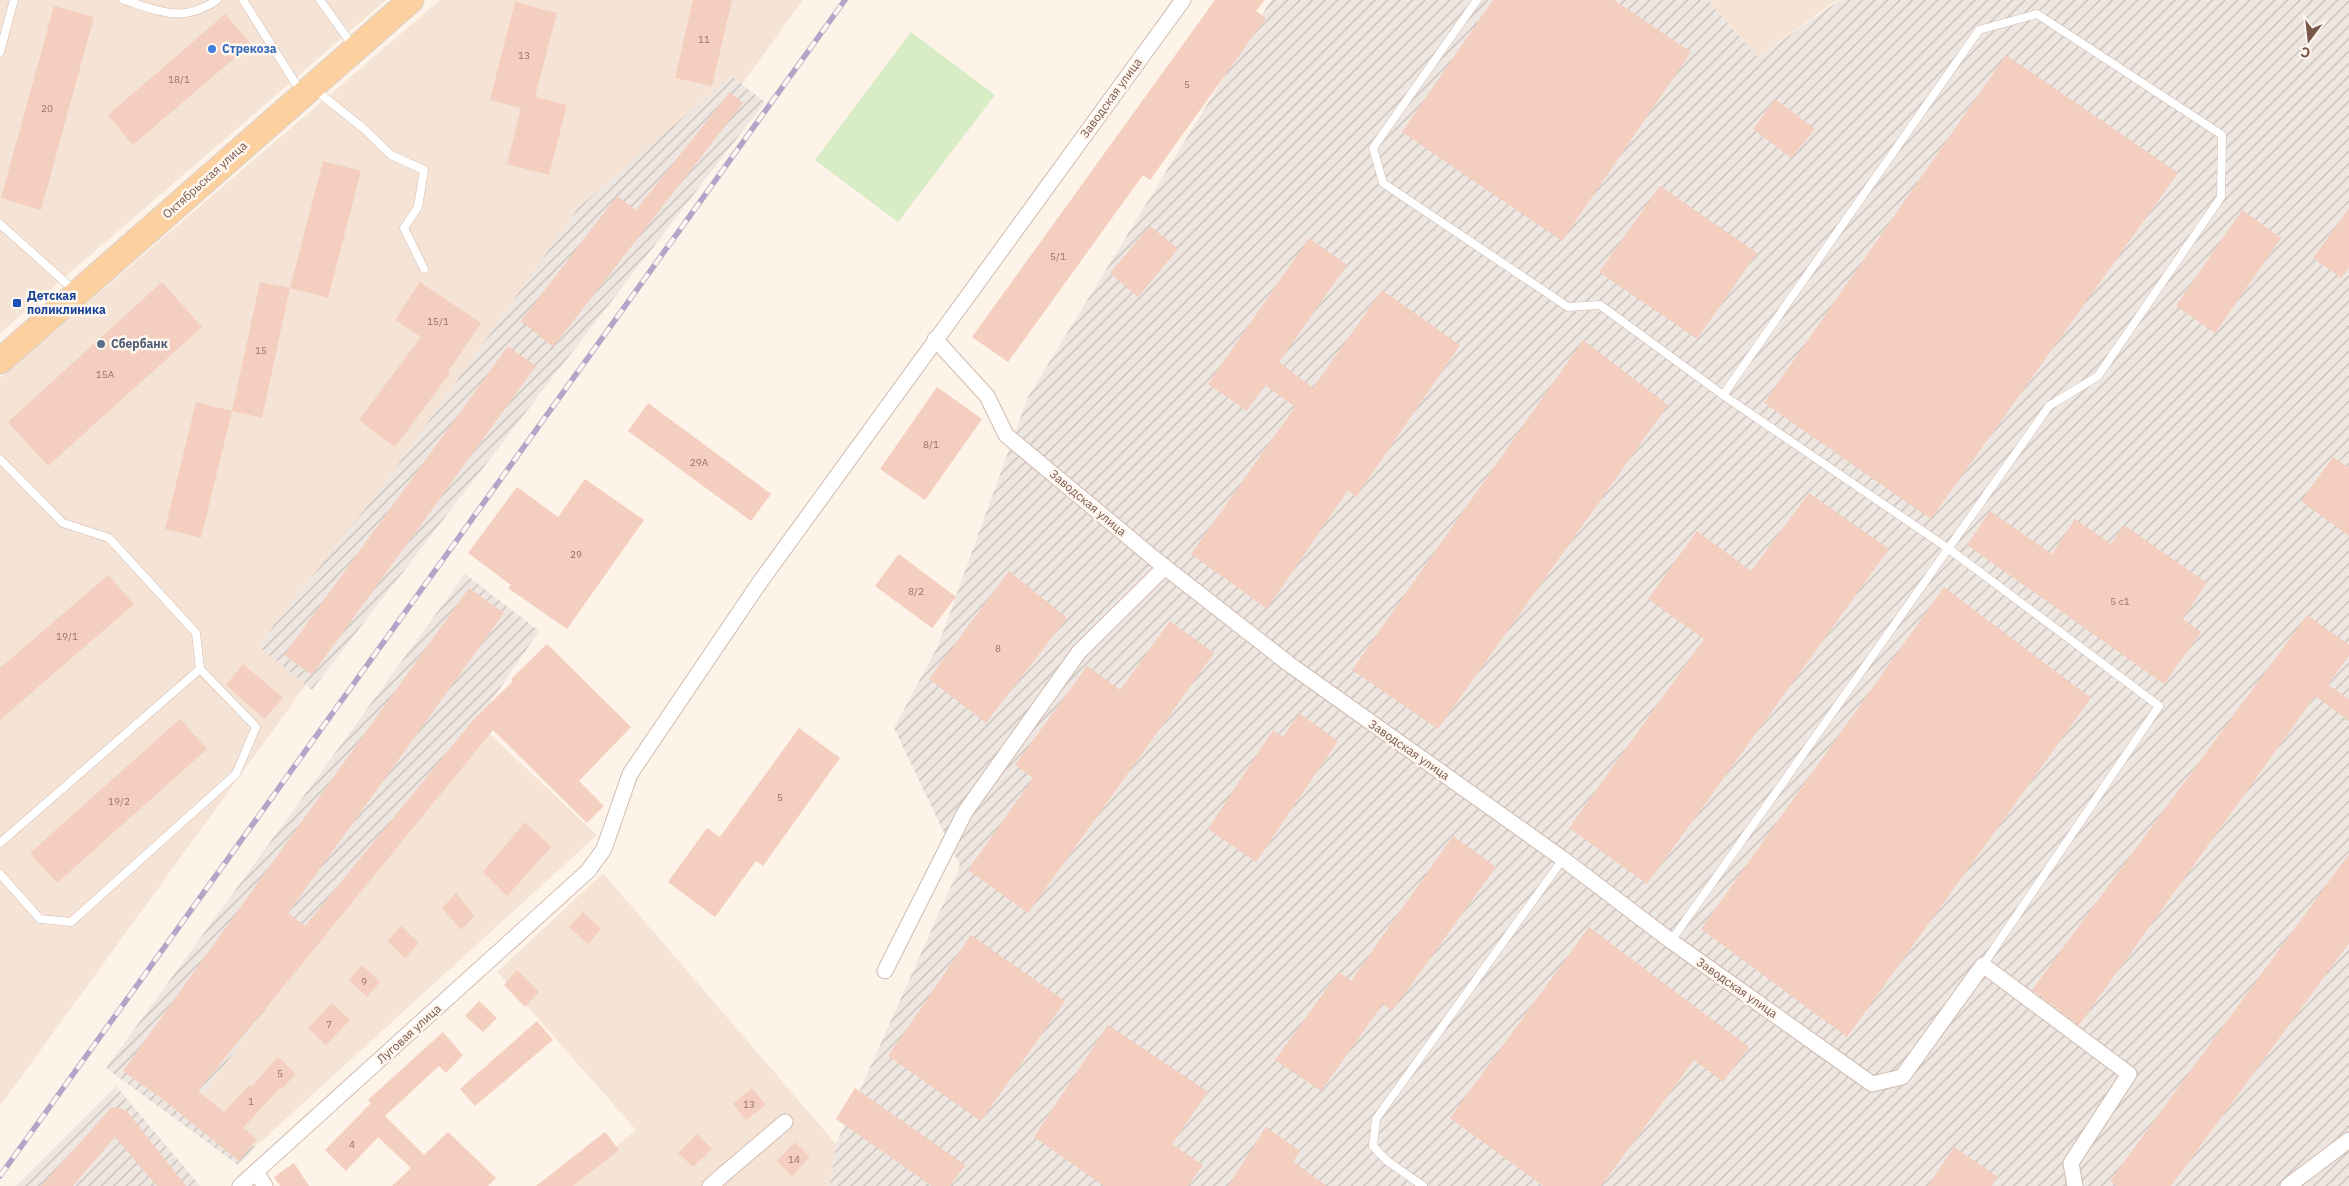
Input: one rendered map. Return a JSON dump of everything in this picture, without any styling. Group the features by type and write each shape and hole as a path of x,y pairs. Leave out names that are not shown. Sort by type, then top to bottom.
{"main road":[{"name":"Октябрьская улица","path":"0,361 410,0"}],"street":[{"name":"Заводская улица","path":"1183,0 935,339 987,396 1006,435 1165,567 1288,664 1563,859 1671,941 1872,1084 1902,1077 1983,965"},
{"name":"Луговая улица","path":"240,1186 577,882 604,849 630,774 760,582 853,457 935,339"},
{"path":"884,971 965,812 1079,652 1165,567"},
{"path":"1983,965 2128,1074 2071,1163 2076,1186"},
{"path":"710,1186 785,1122"},
{"path":"2288,1186 2349,1140"},
{"path":"256,1172 265,1186"}],"lane":[{"path":"0,52 14,0"},
{"path":"124,0 164,13 188,15 204,9 217,0"},
{"path":"243,0 306,90 364,128 392,155 424,170 418,207 404,228 424,269"},
{"path":"320,0 354,48"},
{"path":"1477,0 1373,148 1383,183 1568,307 1600,305 1723,395 1949,549 2159,706 1983,965"},
{"path":"1671,941 2049,406 2098,376 2221,197 2222,136 2037,14 1979,30 1723,395"},
{"path":"0,224 78,293"},
{"path":"0,459 63,524 109,538 196,633 200,669 256,727 236,774 71,922 40,919 0,874"},
{"path":"0,843 200,669"},
{"path":"1423,1186 1386,1160 1373,1146 1376,1119 1563,859"}],"shaded area":[{"path":"0,0 386,0 0,333"},
{"path":"440,0 803,0 0,1106 0,378"},
{"path":"1271,0 1707,0 1758,57 1840,0 2349,0 2349,1186 830,1186 836,1144 960,866 894,728 938,646 1028,397"},
{"path":"1707,0 1837,0 1758,57"},
{"path":"731,76 765,102 312,690 258,646 386,482 578,208"},
{"path":"465,574 539,631 477,722 201,1097 255,1147 238,1165 106,1068"},
{"path":"477,722 597,835 255,1147 201,1097"},
{"path":"603,873 836,1144 830,1186 568,1186 636,1130 497,972"},
{"path":"116,1086 200,1186 16,1186"}],"green space":[{"path":"911,32 995,95 898,222 815,160"}],"building":[{"path":"693,0 732,0 712,86 675,78"},
{"path":"1215,0 1265,0 1256,11 1266,18 1150,180 1143,175 1008,362 972,337"},
{"path":"1493,0 1614,0 1691,52 1562,241 1402,132"},
{"path":"515,2 557,13 535,97 567,105 549,175 507,164 521,108 490,100"},
{"path":"54,6 94,17 41,210 1,198"},
{"path":"225,14 251,44 133,145 108,115"},
{"path":"2006,55 2178,173 1931,519 1764,403"},
{"path":"730,92 743,103 553,347 521,321 617,196 636,210"},
{"path":"1775,99 1815,129 1791,158 1753,129"},
{"path":"323,161 361,171 328,298 290,288"},
{"path":"1660,186 1757,253 1697,339 1599,272"},
{"path":"2349,208 2349,268 2341,278 2313,258"},
{"path":"2242,210 2281,238 2215,333 2176,306"},
{"path":"1150,226 1178,249 1138,297 1110,273"},
{"path":"1309,238 1347,265 1279,362 1313,388 1382,290 1460,345 1356,497 1348,490 1267,609 1191,554 1295,407 1265,385 1247,411 1208,384"},
{"path":"162,282 202,327 48,466 8,422"},
{"path":"260,282 290,288 262,418 232,411"},
{"path":"420,282 481,323 448,372 450,373 395,447 359,420 421,337 395,320"},
{"path":"1583,340 1668,405 1438,729 1352,670"},
{"path":"508,346 536,366 312,675 284,655"},
{"path":"937,387 982,419 925,500 880,469"},
{"path":"196,402 232,411 201,538 165,529"},
{"path":"648,403 771,494 751,521 628,431"},
{"path":"2333,457 2349,468 2349,536 2301,501"},
{"path":"585,479 644,520 567,629 508,588 511,585 468,553 517,487 558,517"},
{"path":"1809,493 1889,549 1647,884 1569,828 1704,639 1648,599 1697,531 1751,571"},
{"path":"1990,511 2052,554 2075,519 2111,544 2124,525 2207,583 2182,619 2201,632 2164,684 1967,545"},
{"path":"899,554 956,597 932,628 875,586"},
{"path":"1009,571 1067,618 986,723 929,679"},
{"path":"108,575 134,604 0,720 0,668"},
{"path":"1944,587 2091,698 1847,1037 1701,929"},
{"path":"469,588 504,613 288,913 305,926 474,719 547,644 631,727 579,781 604,806 587,823 493,730 198,1091 224,1112 249,1085 251,1087 278,1057 296,1074 282,1089 280,1088 243,1128 257,1139 239,1161 161,1098 123,1071"},
{"path":"2307,615 2349,645 2349,655 2328,685 2349,699 2349,721 2315,696 2079,1025 2032,990"},
{"path":"1170,621 1214,653 1028,913 968,870 1033,778 1015,765 1087,666 1120,690"},
{"path":"243,664 283,698 264,719 226,685"},
{"path":"1299,713 1338,741 1256,862 1208,829 1273,730 1283,737"},
{"path":"180,719 207,749 57,883 30,853"},
{"path":"799,728 840,758 763,866 756,861 715,917 668,882 707,828 720,837"},
{"path":"525,822 551,847 507,896 483,872"},
{"path":"1453,836 1496,867 1392,1011 1383,1004 1321,1091 1275,1060 1339,972 1351,981"},
{"path":"2349,854 2349,943 2171,1186 2117,1186 2110,1181"},
{"path":"456,893 474,916 461,930 442,908"},
{"path":"583,912 601,929 588,944 569,927"},
{"path":"401,926 419,943 405,958 387,941"},
{"path":"1589,927 1749,1047 1723,1082 1694,1060 1601,1186 1543,1186 1450,1118"},
{"path":"971,935 1065,1001 981,1121 888,1056"},
{"path":"362,965 380,982 367,997 349,980"},
{"path":"517,970 539,992 525,1007 504,985"},
{"path":"479,1001 497,1018 483,1032 465,1016"},
{"path":"332,1003 350,1020 326,1045 308,1028"},
{"path":"537,1021 553,1040 475,1106 460,1089"},
{"path":"1108,1025 1208,1092 1172,1144 1203,1165 1188,1186 1104,1186 1034,1137"},
{"path":"443,1032 463,1055 446,1073 439,1066 385,1116 424,1155 448,1132 496,1178 488,1186 392,1186 411,1168 378,1137 346,1171 325,1150 371,1103 368,1100"},
{"path":"752,1088 766,1105 746,1120 733,1104"},
{"path":"855,1088 965,1165 950,1186 932,1186 836,1119"},
{"path":"112,1107 126,1110 186,1186 157,1186 115,1137 73,1186 41,1186"},
{"path":"1266,1127 1300,1151 1293,1162 1327,1186 1228,1186"},
{"path":"605,1132 619,1150 573,1186 536,1186"},
{"path":"697,1134 712,1149 693,1167 678,1153"},
{"path":"795,1142 810,1157 792,1176 777,1161"},
{"path":"1954,1147 1998,1177 1992,1186 1928,1186"},
{"path":"294,1163 309,1186 280,1186 274,1177"}],"railway":[{"path":"0,1176 845,0"}],"place":[{"name":"Стрекоза","path":"212,49"},
{"name":"Детская поликлиника","path":"17,303"},
{"name":"Сбербанк","path":"101,344"}]}
